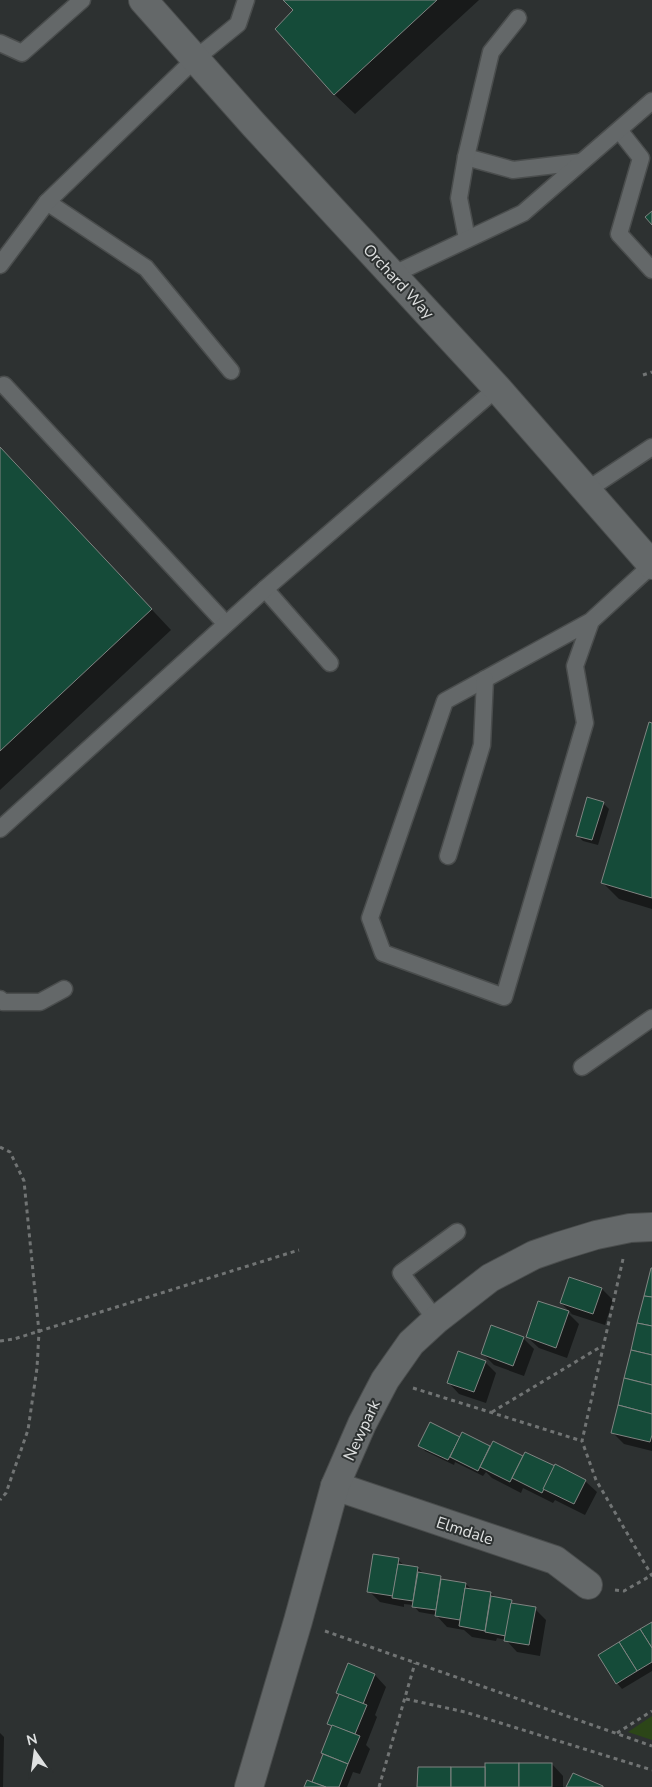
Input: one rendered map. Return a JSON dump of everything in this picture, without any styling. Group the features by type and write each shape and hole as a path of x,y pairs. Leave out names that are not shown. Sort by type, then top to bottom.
{"street":[{"name":"Orchard Way","path":"143,0 254,125 497,388 652,565"},
{"name":"Newpark","path":"249,1787 298,1621 335,1486 362,1424 385,1380 411,1343 436,1320 490,1278 534,1255 596,1235 641,1227"},
{"name":"Elmdale","path":"335,1486 555,1560 588,1585"}],"lane":[{"path":"0,43 22,53 82,0"},
{"path":"0,265 47,202 195,59 238,24 246,0"},
{"path":"467,239 459,198 466,158 491,52 518,18"},
{"path":"392,274 522,213 652,101"},
{"path":"619,130 641,158 619,234 652,270"},
{"path":"466,158 514,170 581,162"},
{"path":"47,202 146,268 231,371"},
{"path":"4,386 226,624"},
{"path":"0,829 265,589 497,388"},
{"path":"587,490 652,447"},
{"path":"591,621 575,666 585,724 504,997 383,953 370,918 445,701 591,621 652,565"},
{"path":"265,589 330,664"},
{"path":"448,856 482,745 486,679"},
{"path":"0,999 3,1002 40,1002 64,989"},
{"path":"582,1067 652,1018"},
{"path":"436,1320 401,1273 458,1232"}],"path":[{"path":"643,375 652,372"},
{"path":"0,1147 10,1152 24,1181 39,1332 37,1368 28,1430 6,1494 0,1500"},
{"path":"588,1585 624,1591 652,1576 596,1480 582,1441 603,1346 641,1227"},
{"path":"0,1342 39,1332 299,1250"},
{"path":"492,1413 603,1346"},
{"path":"385,1380 582,1441"},
{"path":"298,1621 652,1746"},
{"path":"379,1787 416,1663"},
{"path":"406,1699 465,1712 652,1770"},
{"path":"617,1734 652,1711"}],"green space":[{"path":"652,1716 652,1740 628,1732"}],"building":[{"path":"283,0 437,0 334,95 275,29 293,10"},
{"path":"652,211 652,225 645,217"},
{"path":"0,447 152,609 0,751"},
{"path":"649,722 652,723 652,898 601,883"},
{"path":"587,797 604,802 592,840 576,836"},
{"path":"652,1268 652,1297 644,1296"},
{"path":"569,1277 602,1288 593,1314 560,1303"},
{"path":"644,1296 652,1297 652,1326 637,1323"},
{"path":"538,1301 569,1311 556,1348 526,1337"},
{"path":"637,1323 652,1326 652,1355 631,1350"},
{"path":"491,1325 524,1337 513,1366 481,1354"},
{"path":"631,1350 652,1355 652,1385 624,1378"},
{"path":"458,1351 486,1361 474,1392 447,1383"},
{"path":"624,1378 652,1385 652,1414 618,1405"},
{"path":"618,1405 652,1414 650,1442 611,1433"},
{"path":"430,1422 460,1437 448,1460 418,1446"},
{"path":"462,1432 490,1446 478,1471 450,1457"},
{"path":"493,1441 523,1456 510,1482 480,1467"},
{"path":"525,1452 555,1466 542,1493 512,1478"},
{"path":"555,1464 586,1480 574,1504 543,1489"},
{"path":"373,1554 399,1558 393,1596 367,1592"},
{"path":"398,1564 418,1567 413,1601 392,1598"},
{"path":"418,1572 441,1576 436,1610 412,1607"},
{"path":"441,1579 466,1583 460,1620 435,1616"},
{"path":"465,1588 491,1592 485,1631 459,1626"},
{"path":"491,1596 512,1600 506,1636 485,1632"},
{"path":"511,1603 536,1607 529,1645 504,1641"},
{"path":"652,1622 652,1648 640,1629"},
{"path":"640,1629 652,1648 652,1662 637,1671 619,1642"},
{"path":"619,1642 637,1671 616,1684 598,1655"},
{"path":"348,1663 375,1674 363,1704 336,1693"},
{"path":"339,1694 367,1705 355,1734 327,1724"},
{"path":"332,1725 360,1736 348,1764 321,1753"},
{"path":"323,1754 348,1764 339,1787 326,1787 312,1782"},
{"path":"485,1763 519,1763 519,1787 485,1787"},
{"path":"519,1763 552,1763 552,1787 519,1787"},
{"path":"418,1767 451,1767 451,1787 417,1787"},
{"path":"451,1767 485,1767 485,1787 451,1787"},
{"path":"573,1773 603,1786 603,1787 566,1787"},
{"path":"307,1780 312,1782 326,1787 304,1787"}]}
